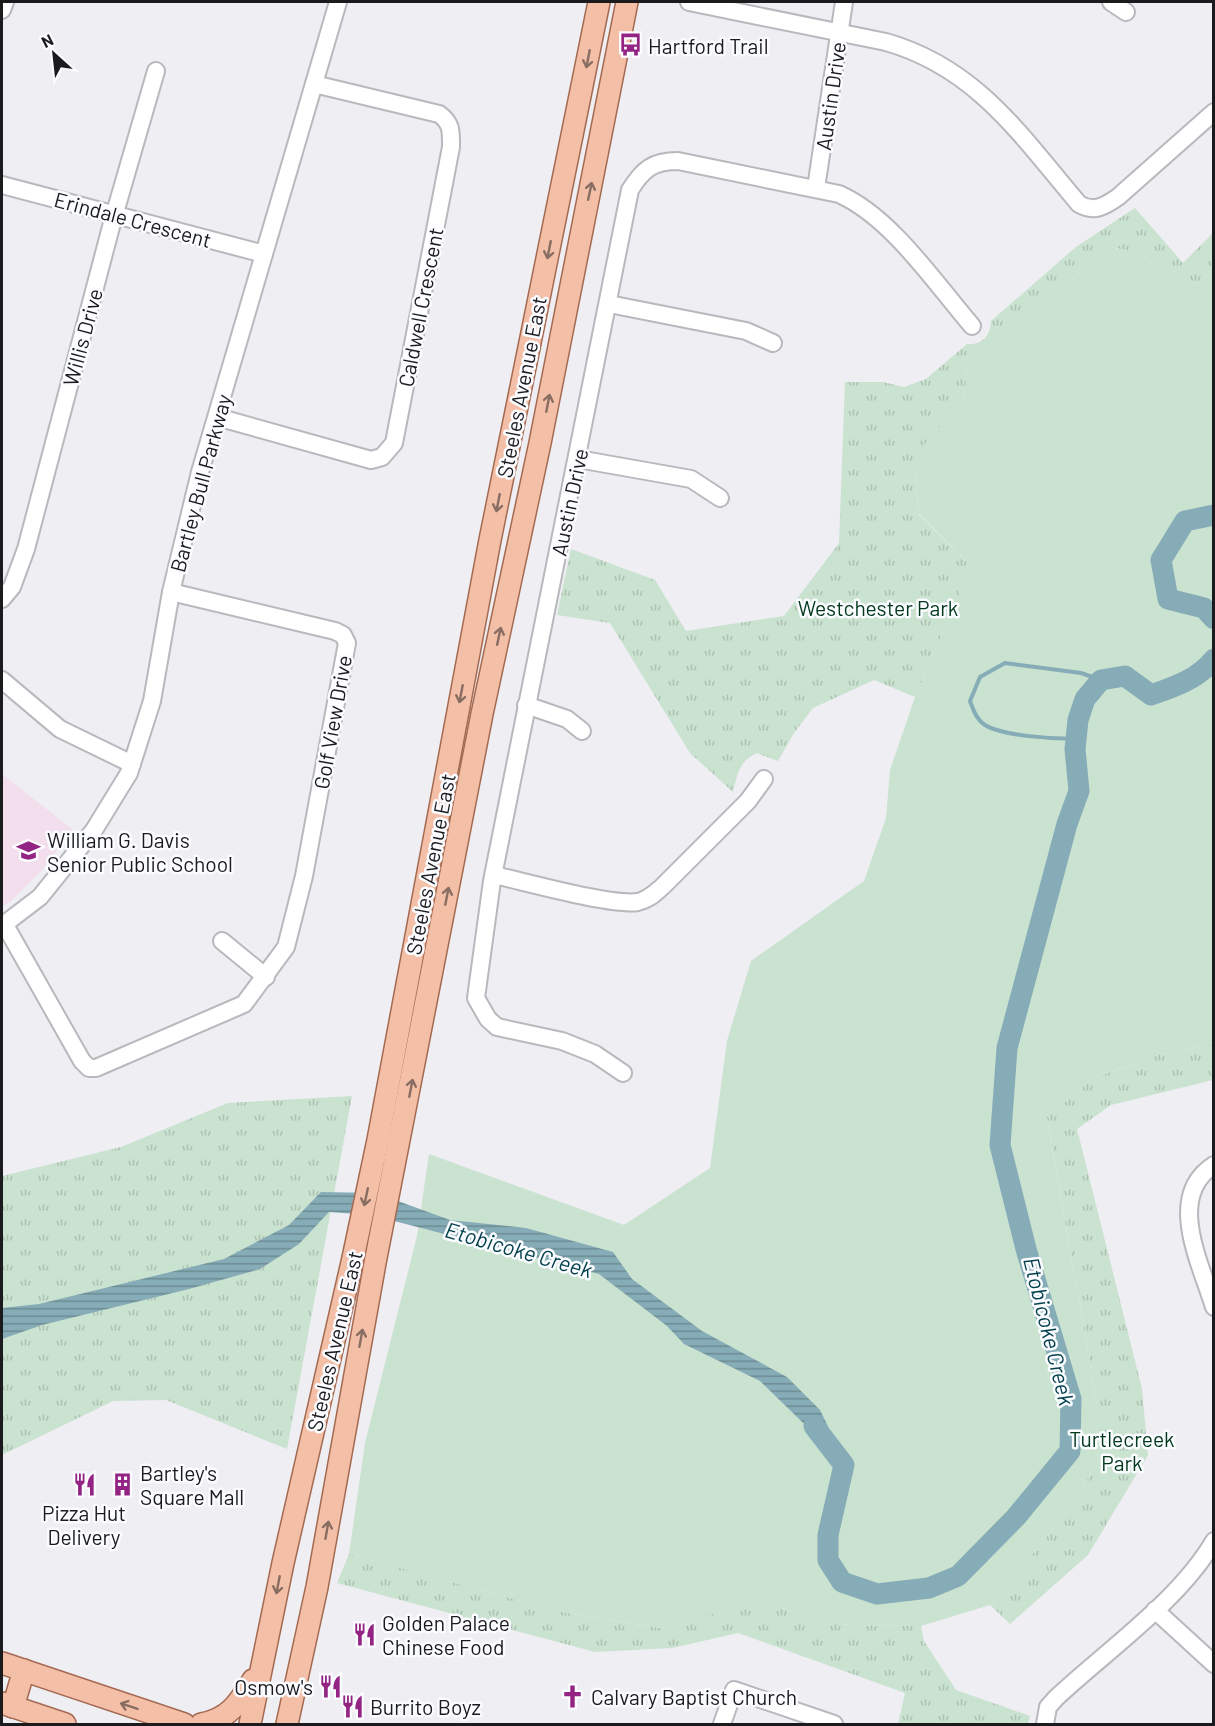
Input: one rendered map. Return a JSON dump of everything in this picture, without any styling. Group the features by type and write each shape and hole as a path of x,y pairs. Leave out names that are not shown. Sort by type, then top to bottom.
{"main road":[{"name":"Steeles Avenue East","path":"250,1725 378,1140 490,540 599,2"},
{"name":"Steeles Avenue East","path":"286,1725 316,1587 375,1263 400,1145 482,714 540,443 627,2"},
{"path":"2,1663 184,1725"},
{"path":"201,1725 226,1716 236,1707 262,1667"},
{"path":"24,1671 7,1705 65,1725"},
{"path":"296,1680 299,1725"}],"street":[{"path":"2,10 4,2"},
{"name":"Bartley Bull Parkway","path":"3,925 40,897 54,880 94,830 132,764 152,701 171,592 216,417 339,2"},
{"path":"689,2 839,31 912,49 942,64 971,83 990,100 1079,204 1090,208 1104,207 1118,197 1214,112"},
{"name":"Austin Drive","path":"623,1073 595,1054 572,1045 497,1027 481,1011 476,998 476,983 526,705 578,459 630,190 639,175 653,164 678,161 816,188 844,2"},
{"path":"1111,2 1126,12"},
{"name":"Willis Drive","path":"2,599 12,588 27,549 115,213 156,71"},
{"name":"Caldwell Crescent","path":"216,417 371,460 389,452 394,443 451,147 451,127 447,119 439,114 314,84"},
{"name":"Erindale Crescent","path":"2,185 264,254"},
{"path":"816,188 839,194 862,205 879,219 972,326"},
{"path":"609,304 746,331 773,343"},
{"path":"578,459 691,480 720,498"},
{"name":"Golf View Drive","path":"3,925 82,1061 89,1068 96,1068 243,1004 266,977 286,947 304,876 347,643 343,635 335,631 171,592"},
{"path":"2,680 60,729 132,764"},
{"path":"526,705 567,719 582,731"},
{"path":"494,875 614,900 639,902 650,897 662,887 748,801 764,779"},
{"path":"222,941 266,977"},
{"path":"1214,1164 1200,1175 1191,1193 1189,1209 1190,1229 1214,1306"},
{"path":"1045,1725 1048,1707 1056,1698 1155,1610 1214,1542"},
{"path":"1155,1610 1214,1664"},
{"path":"722,1725 734,1690 834,1725"}],"shaded area":[{"name":"William G. Davis Senior Public School","path":"2,774 73,830 41,871 10,902 2,906"}],"green space":[{"name":"Westchester Park","path":"1135,208 1183,263 1213,233 1213,268 1197,285 1153,265 1141,253 1110,247 967,371 964,397 925,444 915,475 919,515 971,566 915,697 874,680 813,708 794,733 778,761 757,753 746,760 738,774 733,792 690,753 610,623 557,615 571,549 655,580 686,631 784,616 839,543 845,382 883,382 904,387 926,379 967,344 977,343 985,338 991,321 1076,247"},
{"path":"1110,247 1141,253 1153,265 1197,285 1213,268 1213,1044 1161,1054 1096,1077 1047,1118 1098,1410 1097,1465 1056,1526 990,1605 921,1626 848,1625 758,1602 661,1628 561,1612 349,1554 365,1443 417,1236 429,1154 624,1225 710,1168 727,1041 751,961 864,881 886,818 890,770 915,697 971,566 919,514 915,474 925,444 964,397 967,371"},
{"name":"Turtlecreek Park","path":"1213,1044 1213,1080 1111,1105 1077,1129 1142,1389 1148,1455 1088,1555 1010,1624 990,1605 1056,1526 1097,1465 1098,1410 1047,1117 1094,1078 1161,1054"},
{"path":"352,1096 287,1449 166,1400 113,1401 2,1455 2,1176 121,1147 228,1103"},
{"path":"349,1554 561,1612 660,1628 758,1602 848,1625 921,1626 924,1641 956,1690 1030,1716 1028,1724 898,1724 905,1693 738,1633 672,1648 595,1652 337,1583"}],"water":[{"path":"321,1192 376,1193 450,1220 526,1228 613,1252 632,1279 702,1331 787,1377 820,1410 837,1445 829,1448 760,1381 684,1344 667,1326 599,1274 371,1215 329,1212 299,1244 260,1269 42,1325 2,1339 2,1308 39,1304 224,1259 289,1225"}],"waterway":[{"name":"Etobicoke Creek","path":"1214,515 1185,521 1161,560 1168,599 1204,608 1214,619"},
{"name":"Etobicoke Creek","path":"814,1426 844,1465 828,1535 828,1560 842,1582 877,1594 929,1588 958,1576 1016,1517 1070,1451 1071,1399 1026,1249 1000,1145 1007,1048 1067,824 1079,791 1075,749 1078,720 1085,699 1101,680 1125,676 1151,695 1193,677 1214,659"},
{"path":"1077,739 1029,736 993,729 979,720 970,701 980,677 1005,663 1081,673 1101,680"}],"place":[{"name":"Hartford Trail","path":"630,45"},
{"name":"William G. Davis Senior Public School","path":"29,851"},
{"name":"Pizza Hut Delivery","path":"84,1484"},
{"name":"Bartley's Square Mall","path":"122,1484"},
{"name":"Golden Palace Chinese Food","path":"364,1634"},
{"name":"Osmow's","path":"331,1686"},
{"name":"Calvary Baptist Church","path":"573,1696"},
{"name":"Burrito Boyz","path":"352,1706"}]}
